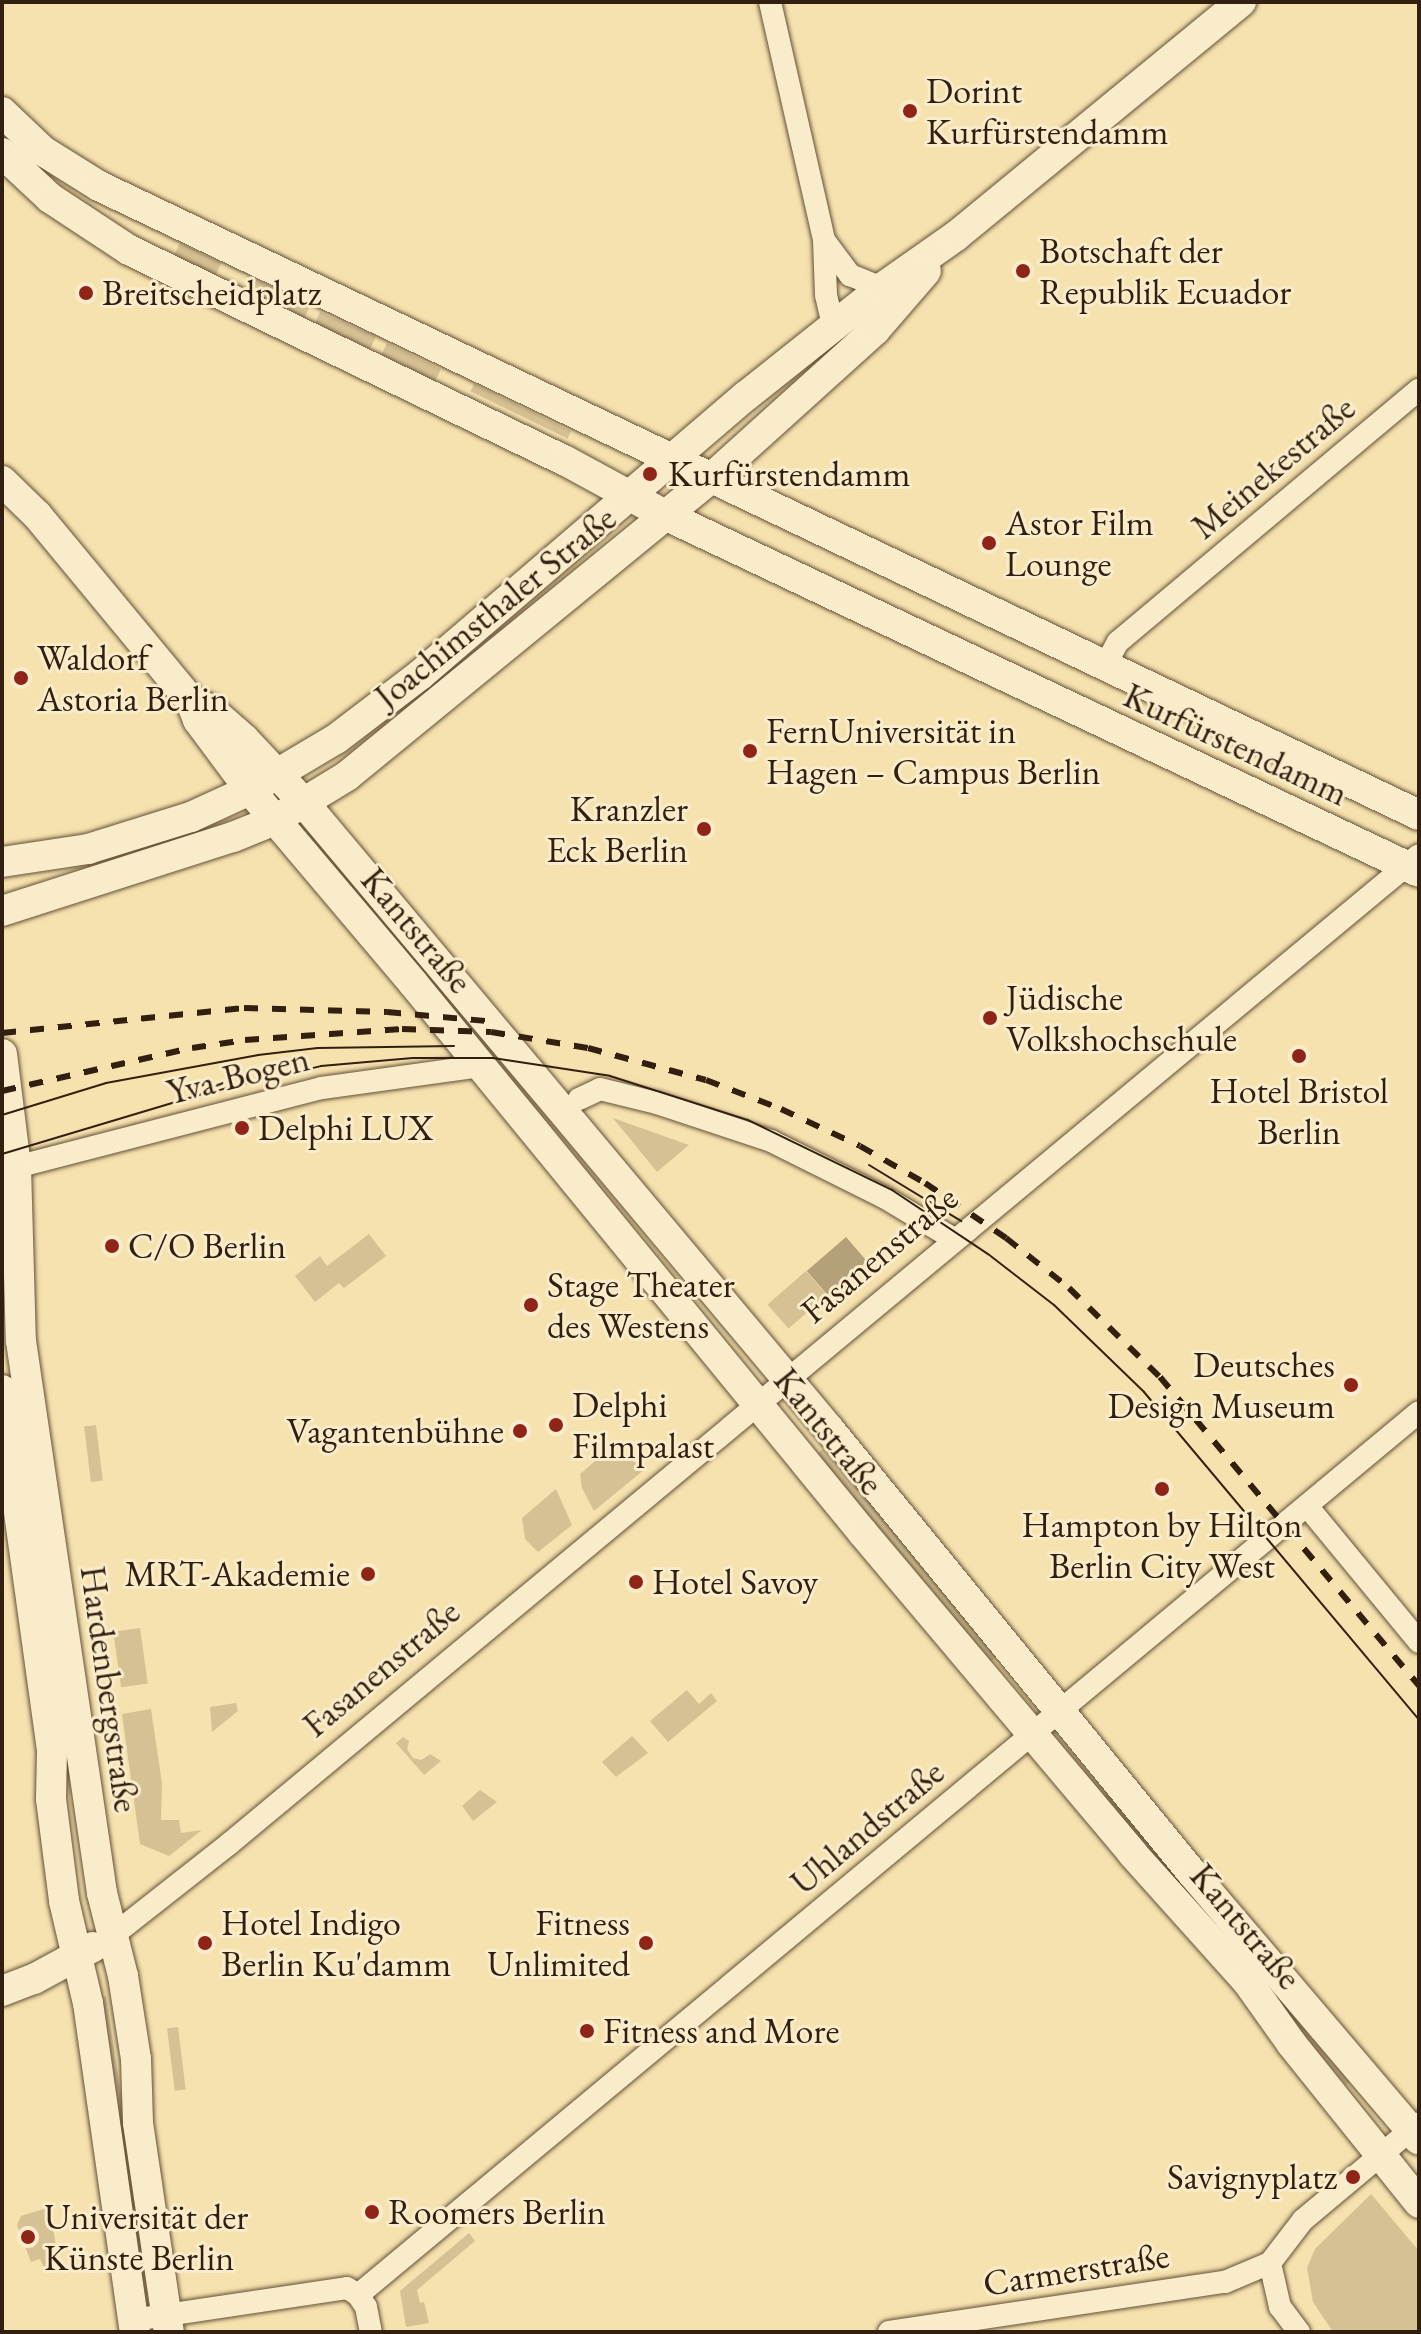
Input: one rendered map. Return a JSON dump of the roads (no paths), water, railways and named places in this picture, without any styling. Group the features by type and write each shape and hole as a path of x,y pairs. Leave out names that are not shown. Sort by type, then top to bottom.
{"main road":[{"name":"Joachimsthaler Straße","path":"2,862 111,843 191,817 250,790 323,748 420,675 626,495 833,326 956,236 1241,2"},
{"name":"Kurfürstendamm","path":"2,112 43,151 99,186 709,480 1419,815"},
{"name":"Kurfürstendamm","path":"2,153 50,198 129,250 552,454 667,516 1415,864"},
{"name":"Joachimsthaler Straße","path":"2,911 219,842 275,820 305,804 367,760 709,480 875,330 956,236"},
{"name":"Kantstraße","path":"7,493 37,515 190,700 198,720 250,790 1032,1734 1132,1853 1247,1981 1419,2203"},
{"name":"Kantstraße","path":"190,700 211,710 279,773 788,1380 1060,1711 1416,2131"},
{"name":"Hardenbergstraße","path":"2,1054 16,1167 21,1341 90,1820 112,1936 123,1976 136,2059 138,2123 168,2324"},
{"name":"Hardenbergstraße","path":"2,1390 52,1751 53,1815 64,1901 88,2003 134,2326"},
{"name":"Fasanenstraße","path":"2,1991 112,1936"}],"street":[{"path":"770,2 824,240 826,295 833,326"},
{"path":"824,240 850,275 882,288"},
{"name":"Meinekestraße","path":"1105,666 1118,642 1419,389"},
{"name":"Fasanenstraße","path":"112,1936 229,1844 954,1239 1415,864"},
{"name":"Yva-Bogen","path":"16,1167 322,1088 480,1066"},
{"path":"579,1099 600,1089 657,1103 771,1141 884,1197 954,1239"},
{"name":"Uhlandstraße","path":"358,2295 1419,1412"},
{"path":"1307,1506 1419,1642"},
{"path":"1299,2332 1280,2307 1270,2263 1303,2220 1380,2156 1416,2131"},
{"name":"Carmerstraße","path":"889,2332 1225,2282 1270,2263"},
{"path":"134,2326 168,2324 338,2288 358,2295 366,2307 371,2332"}],"tram line":[{"path":"2,1115 106,1083 258,1055 318,1048 454,1046"},
{"path":"2,1154 202,1094 321,1066 413,1058 493,1058 610,1076 748,1120 892,1190 988,1254 1054,1305 1144,1392 1419,1720"},
{"path":"869,1165 961,1221"}],"railway":[{"path":"2,1033 244,1008 387,1012 496,1022"},
{"path":"2,1091 192,1048 245,1040 402,1029 491,1032 588,1048 706,1080 781,1109 860,1146 925,1183 1006,1238 1069,1288 1160,1377 1419,1686"}],"place":[{"name":"Dorint Kurfürstendamm","path":"910,111"},
{"name":"Botschaft der Republik Ecuador","path":"1023,271"},
{"name":"Breitscheidplatz","path":"86,293"},
{"name":"Kurfürstendamm","path":"650,474"},
{"name":"Astor Film Lounge","path":"989,543"},
{"name":"Waldorf Astoria Berlin","path":"21,678"},
{"name":"FernUniversität in Hagen – Campus Berlin","path":"750,751"},
{"name":"Kranzler Eck Berlin","path":"704,829"},
{"name":"Jüdische Volkshochschule","path":"990,1018"},
{"name":"Hotel Bristol Berlin","path":"1299,1056"},
{"name":"Delphi LUX","path":"242,1128"},
{"name":"C/O Berlin","path":"112,1246"},
{"name":"Stage Theater des Westens","path":"531,1305"},
{"name":"Deutsches Design Museum","path":"1351,1385"},
{"name":"Delphi Filmpalast","path":"556,1425"},
{"name":"Vagantenbühne","path":"520,1431"},
{"name":"Hampton by Hilton Berlin City West","path":"1162,1489"},
{"name":"MRT-Akademie","path":"368,1574"},
{"name":"Hotel Savoy","path":"636,1582"},
{"name":"Hotel Indigo Berlin Ku'damm","path":"205,1943"},
{"name":"Fitness Unlimited","path":"646,1943"},
{"name":"Fitness and More","path":"587,2031"},
{"name":"Savignyplatz","path":"1353,2177"},
{"name":"Roomers Berlin","path":"372,2212"},
{"name":"Universität der Künste Berlin","path":"28,2237"}]}
